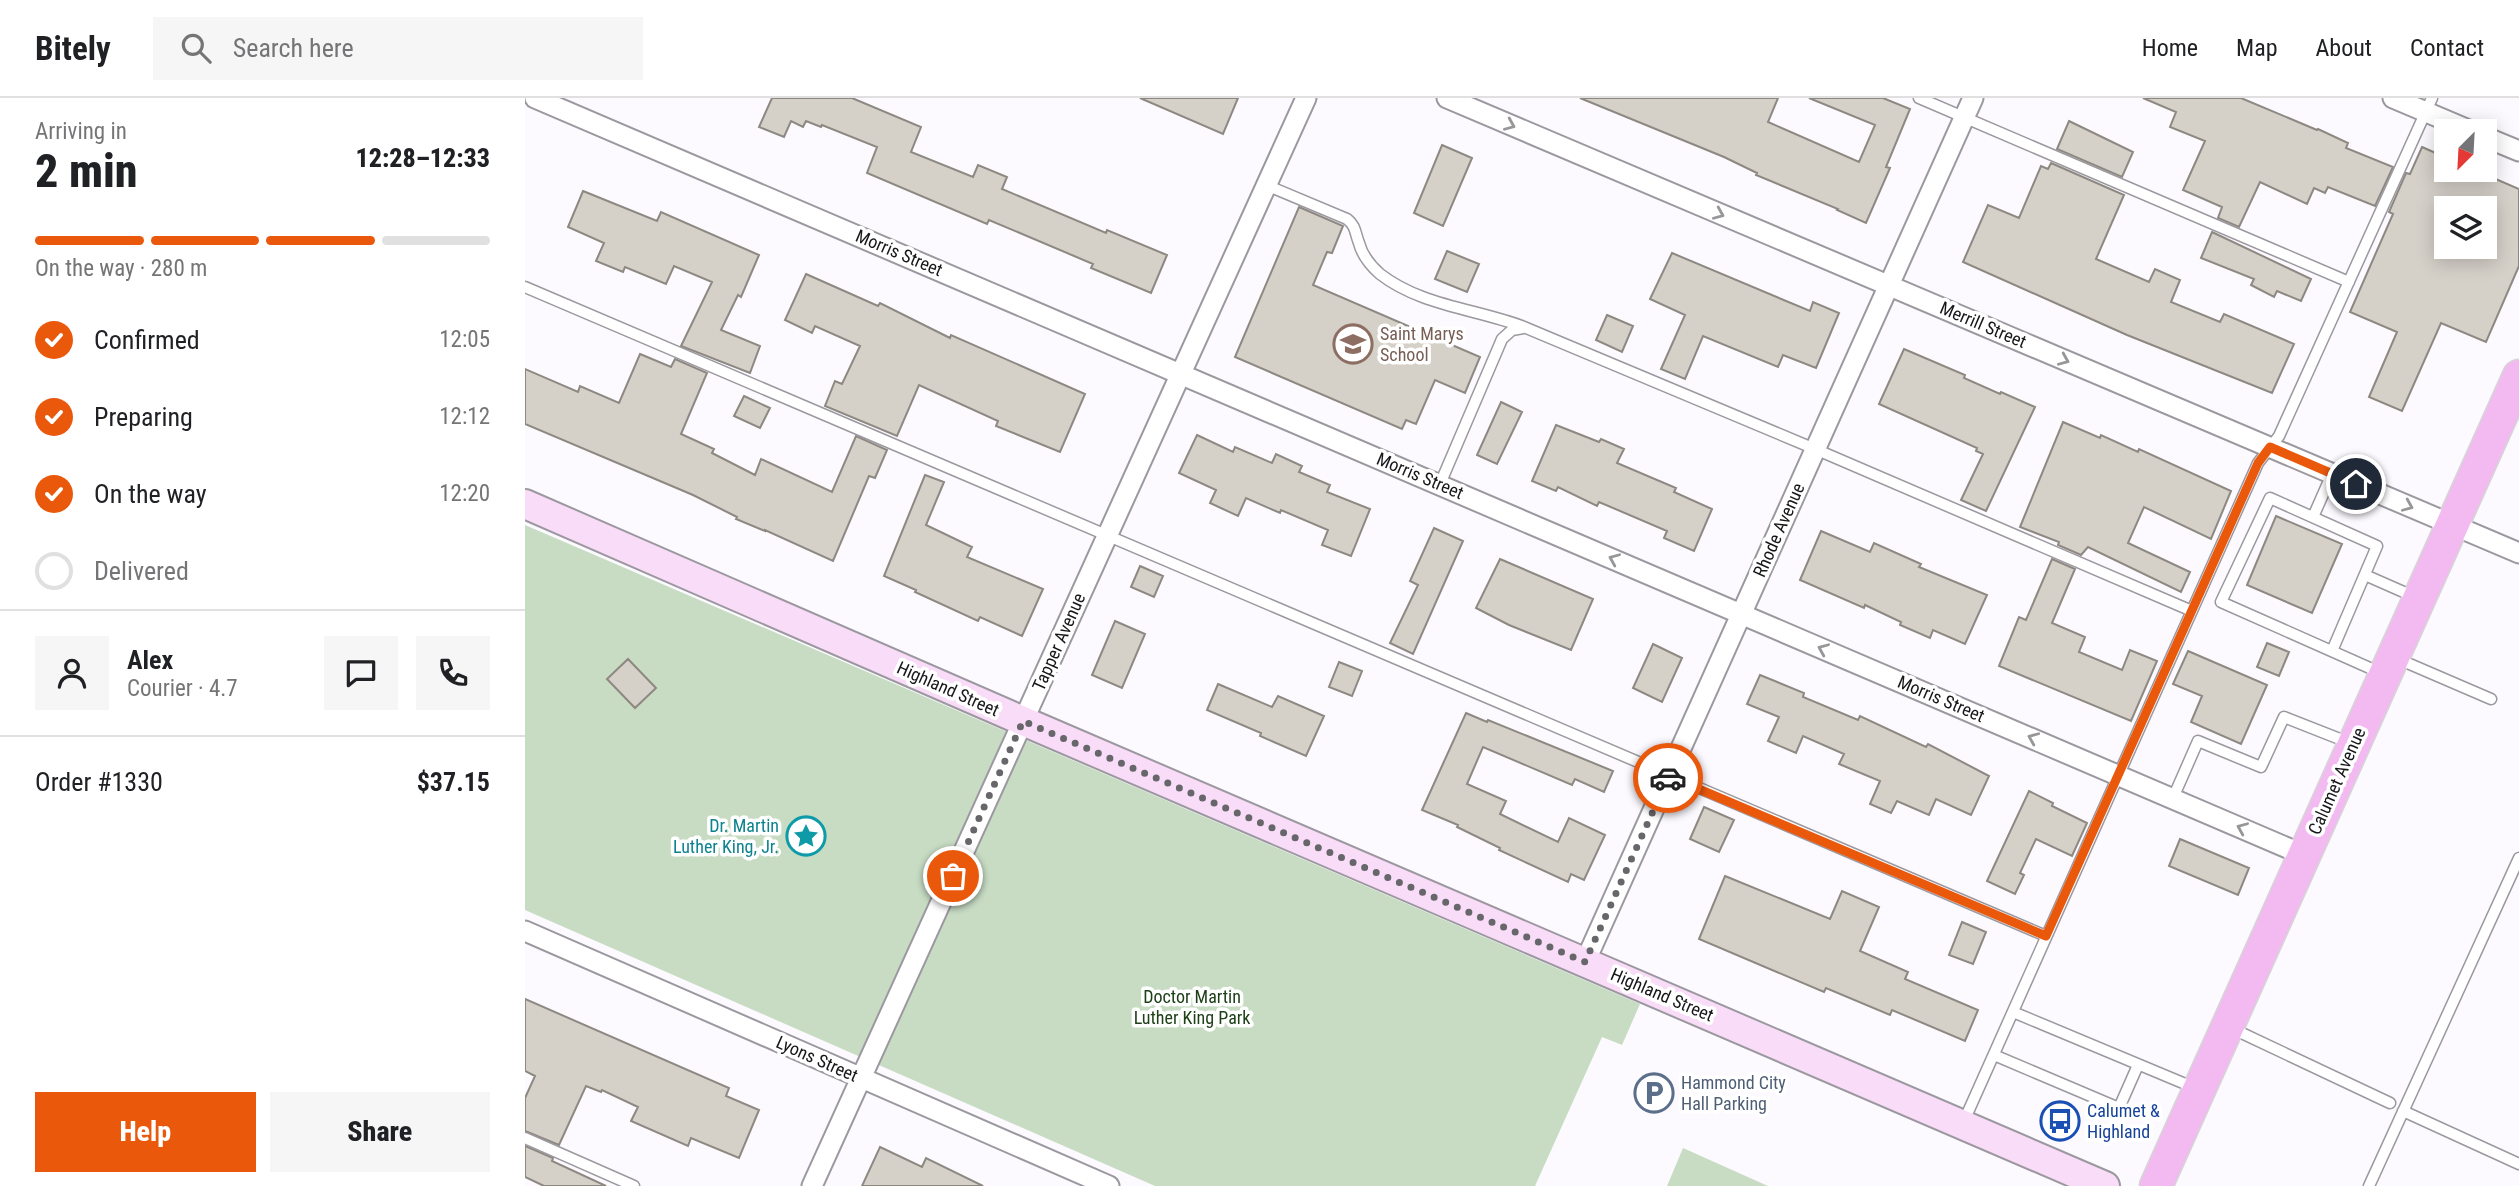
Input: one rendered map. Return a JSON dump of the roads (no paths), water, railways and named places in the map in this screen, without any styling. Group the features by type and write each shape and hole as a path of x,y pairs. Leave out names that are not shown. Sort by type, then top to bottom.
{"main road":[{"name":"Calumet Avenue","path":"2156,1186 2519,376"}],"street":[{"name":"Morris Street","path":"535,98 2304,855"},
{"name":"Tapper Avenue","path":"812,1186 1179,372 1306,98"},
{"name":"Merrill Street","path":"1447,98 2519,553"},
{"name":"Rhode Avenue","path":"1585,962 1973,98"},
{"path":"2393,98 2429,105 2452,119"},
{"path":"2497,142 2519,151"},
{"name":"Highland Street","path":"525,504 2105,1186"},
{"name":"Lyons Street","path":"525,931 1109,1186"}],"lane":[{"path":"1919,98 2349,282"},
{"path":"1962,1125 2258,463 2279,436 2429,105"},
{"path":"1266,185 1347,219 1354,225 1359,243 1369,262 1398,285 1438,303 1497,317 1524,327 2192,611"},
{"path":"525,287 2046,936"},
{"path":"1440,484 1502,339 1512,330 1524,327"},
{"path":"2313,517 2332,474"},
{"path":"2332,651 2377,546 2270,498 2221,602 2332,651 2389,666 2491,699"},
{"path":"2365,575 2419,599"},
{"path":"2173,798 2198,741 2261,767 2284,717 2354,745"},
{"path":"2369,1186 2519,858"},
{"path":"2013,1012 2199,1090"},
{"path":"2227,1027 2390,1103"},
{"path":"1994,1055 2119,1108 2138,1065"},
{"path":"2403,1111 2519,1164"},
{"path":"525,1138 634,1186"}],"place":[{"name":"Saint Marys School","path":"1353,344"},
{"name":"Dr. Martin Luther King, Jr.","path":"806,836"},
{"name":"Hammond City Hall Parking","path":"1654,1093"},
{"name":"Calumet & Highland","path":"2060,1121"}],"park label":[{"name":"Doctor Martin Luther King Park","path":"1192,1007"}]}
